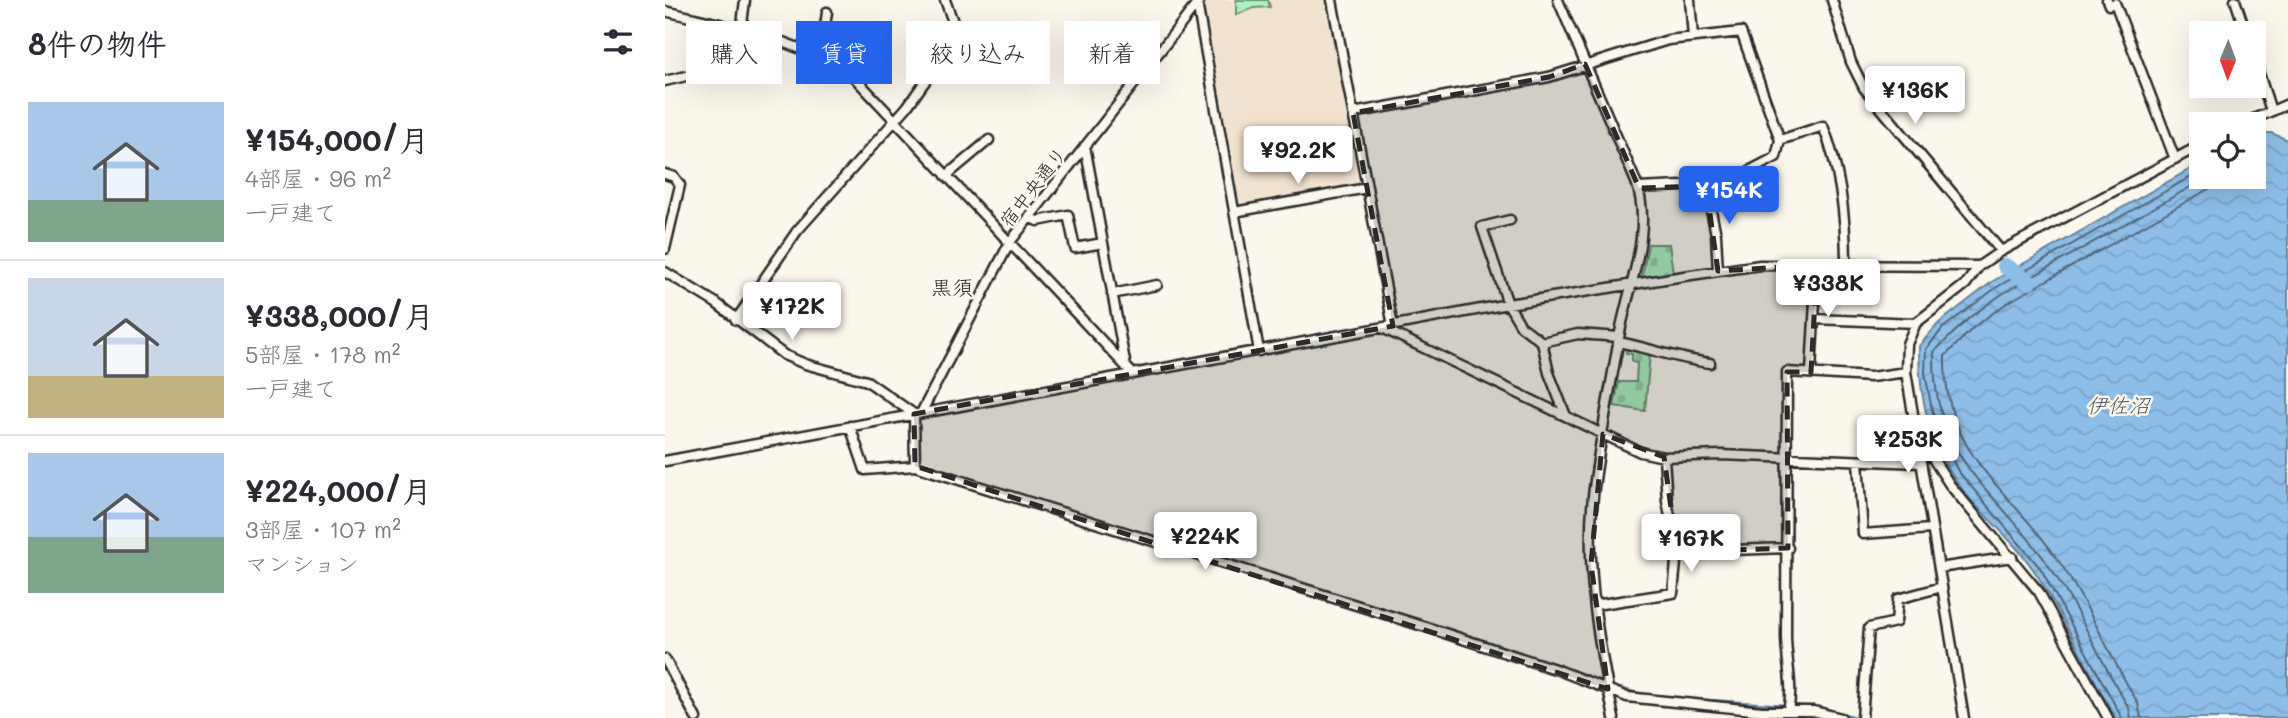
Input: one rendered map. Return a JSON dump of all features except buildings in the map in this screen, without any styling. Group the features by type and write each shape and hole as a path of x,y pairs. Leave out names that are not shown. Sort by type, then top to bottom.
{"street":[{"path":"744,21 745,0"},
{"path":"736,320 797,231 892,120 908,107 955,39 956,30 945,0"},
{"path":"1332,0 1393,326"},
{"path":"1558,0 1639,188 1641,231 1632,284 1618,340 1592,514 1595,605 1614,718"},
{"path":"1690,0 1693,37"},
{"path":"1832,0 1851,62 1864,88 2001,251"},
{"path":"2107,0 2109,5 2115,4 2175,159"},
{"path":"2235,0 2242,21"},
{"path":"1198,2 1259,351"},
{"name":"宿中央通り","path":"917,413 1010,242 1198,2"},
{"path":"665,11 708,21"},
{"path":"826,21 827,12"},
{"path":"1353,113 1549,77 1668,40 1741,32 1780,140 1776,157 1749,171 1746,183 1639,188"},
{"path":"665,81 686,76"},
{"path":"860,84 1133,374"},
{"path":"2266,95 2271,111"},
{"path":"2266,113 2288,104"},
{"path":"1780,140 1823,126 1840,195 1846,233 1846,265"},
{"path":"946,176 989,140"},
{"path":"1085,146 1126,367"},
{"path":"1964,718 1906,372 1907,344 1916,323 1966,284 1979,266 2001,251 2189,151"},
{"path":"665,174 674,177 680,185 665,249"},
{"path":"1706,186 1716,234 1719,271"},
{"path":"1234,212 1367,188"},
{"path":"1029,218 1038,221 1068,215 1075,248 1103,243"},
{"path":"1510,220 1482,227 1508,304 1521,326 1542,342 1566,416"},
{"path":"665,461 1508,304 1719,271 1760,265 1979,266"},
{"path":"1811,372 1817,265"},
{"path":"665,272 716,303 784,355 805,364 867,381 917,413"},
{"path":"1112,294 1157,285"},
{"path":"1814,319 1916,323"},
{"path":"1382,328 1640,452 1664,457 1920,463"},
{"path":"1542,342 1578,334 1648,347 1674,358 1710,363"},
{"path":"1788,711 1791,692 1786,637 1787,372 1871,377 1906,372"},
{"path":"915,466 917,413"},
{"path":"850,426 865,470 915,466 1429,628 1644,701 1813,711 1841,718"},
{"path":"1919,437 1932,453 1950,485 2039,592 2108,718"},
{"path":"1595,605 1673,593 1677,552 1667,501 1664,457"},
{"path":"1858,462 1865,536 1931,529"},
{"path":"1677,552 1788,548"},
{"path":"1939,568 2012,557"},
{"path":"1862,718 1869,628 1896,622 1898,599 1942,587"},
{"path":"665,659 696,718"}],"highlighted area":[{"path":"1585,64 1639,188 1706,186 1718,271 1817,265 1811,372 1787,372 1788,548 1677,552 1664,457 1603,434 1591,564 1608,689 915,466 914,414 1393,326 1353,113 1549,77"}],"shaded area":[{"path":"1206,0 1330,0 1363,187 1239,209 1235,207 1228,166 1232,160 1201,6"}],"green space":[{"path":"1236,0 1268,0 1270,7 1253,8 1236,15"},
{"path":"1648,244 1669,244 1673,273 1642,277"},
{"path":"1627,345 1650,352 1645,411 1614,406 1619,382 1636,382 1637,363 1632,362 1632,354 1626,353"}],"water":[{"name":"伊佐沼","path":"2266,133 2288,140 2288,718 2116,718 2035,572 1958,483 1930,428 1921,388 1919,346 1939,323 1993,281 2189,170 2189,189 2266,189"}],"waterway":[{"path":"1827,0 1846,62 1862,93 1994,252"},
{"path":"2231,0 2237,21"},
{"path":"2140,79 2155,119"},
{"path":"2262,98 2263,102"},
{"path":"1998,257 2005,266"},
{"name":"伊佐沼","path":"2005,266 2029,282"},
{"path":"919,464 1090,517"},
{"path":"1608,685 1649,696 1785,705"},
{"path":"1792,705 1820,707 1859,718"}],"district":[{"name":"黒須","path":"952,288"}]}
